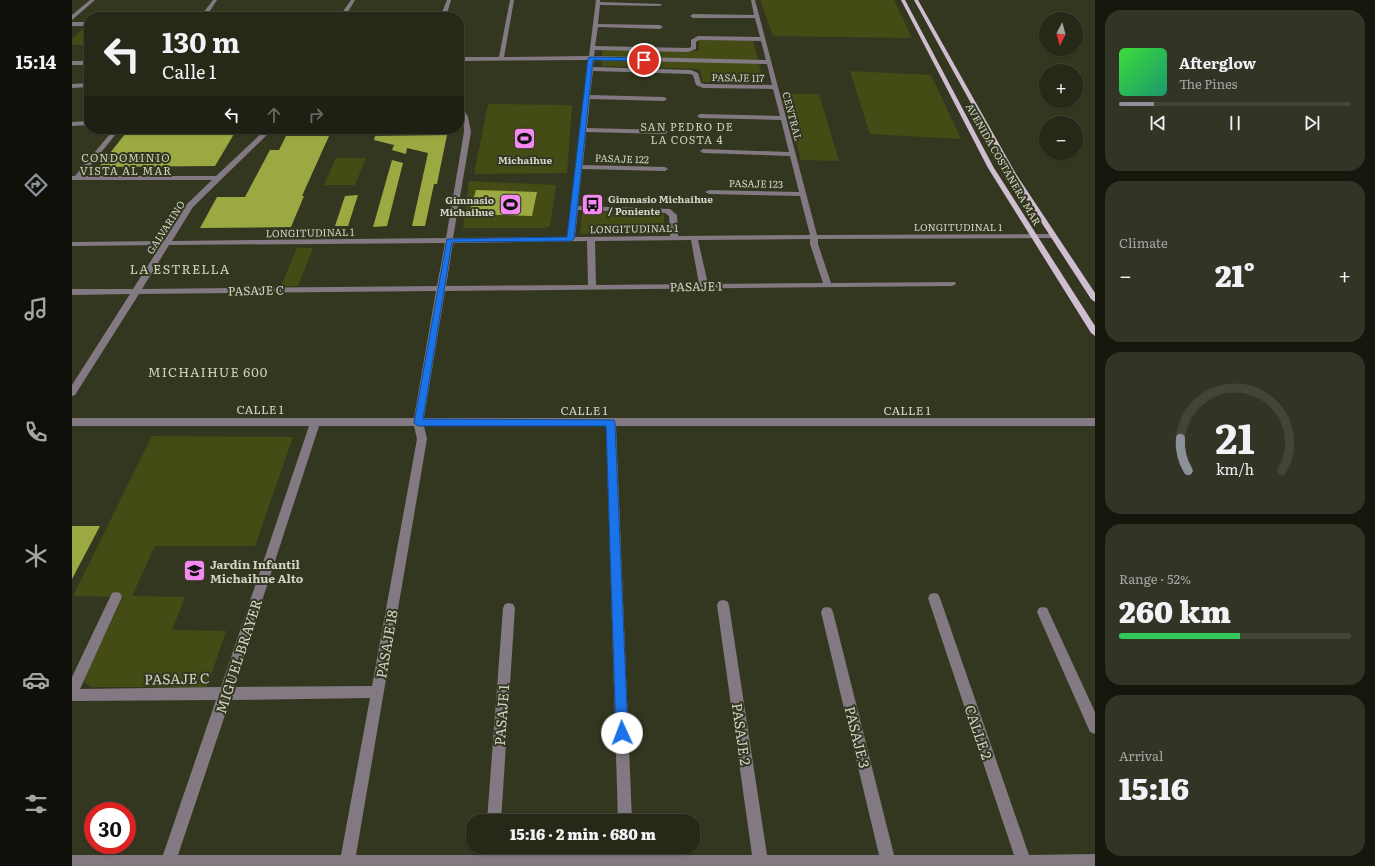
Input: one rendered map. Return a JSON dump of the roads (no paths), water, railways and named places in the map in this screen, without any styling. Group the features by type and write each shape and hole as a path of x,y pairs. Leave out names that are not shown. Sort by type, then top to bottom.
{"main road":[{"name":"AVENIDA COSTANERA MAR","path":"903,0 991,168 1095,333"},
{"name":"AVENIDA COSTANERA MAR","path":"916,0 1013,174 1095,299"},
{"path":"937,64 952,65"}],"street":[{"path":"72,18 93,0"},
{"path":"207,12 215,0"},
{"path":"345,12 353,0"},
{"path":"445,12 449,0"},
{"path":"501,59 512,0"},
{"name":"CENTRAL","path":"753,0 814,237 814,244 828,285"},
{"path":"571,239 598,2 660,5"},
{"path":"693,16 757,17"},
{"path":"72,24 84,24"},
{"path":"595,25 660,26"},
{"path":"592,48 688,50 694,48 694,41 698,38 763,39"},
{"path":"464,59 591,58 769,62"},
{"path":"72,63 84,63"},
{"name":"PASAJE 117","path":"590,69 688,72 695,73 698,84 703,86 775,87"},
{"path":"72,86 84,85"},
{"path":"587,97 664,99"},
{"path":"700,116 783,118"},
{"name":"PASAJE 18","path":"347,864 422,438 418,423 468,130 464,120"},
{"path":"72,124 84,123"},
{"path":"583,130 665,132"},
{"path":"74,178 113,134"},
{"name":"GALVARINO","path":"72,393 165,243 190,206 265,134"},
{"path":"703,151 793,154"},
{"name":"PASAJE 122","path":"579,167 665,169"},
{"path":"74,178 218,178"},
{"name":"PASAJE 123","path":"709,192 803,194"},
{"path":"574,208 667,211 673,215 674,238"},
{"name":"LONGITUDINAL 1","path":"72,244 1053,236"},
{"path":"694,238 704,286"},
{"path":"591,239 592,287"},
{"name":"PASAJE 1","path":"441,288 952,284"},
{"name":"PASAJE C","path":"72,292 441,288"},
{"name":"CALLE 1","path":"72,422 1095,422"},
{"name":"MIGUEL BRAYER","path":"167,864 175,844 315,422"},
{"path":"611,423 625,814"},
{"path":"72,691 116,597"},
{"name":"CALLE 2","path":"934,598 1024,864"},
{"name":"PASAJE 2","path":"723,605 761,863"},
{"name":"PASAJE 1","path":"494,814 509,608"},
{"name":"PASAJE 3","path":"827,612 889,863"},
{"path":"1043,612 1095,727"},
{"name":"PASAJE C","path":"72,694 378,692"},
{"path":"491,864 492,854"},
{"path":"626,854 627,864"},
{"path":"72,863 1024,864 1095,862"}],"place":[{"name":"Michaihue","path":"525,139"},
{"name":"Gimnasio Michaihue / Poniente","path":"593,204"},
{"name":"Gimnasio Michaihue","path":"510,205"},
{"name":"Jardín Infantil Michaihue Alto","path":"195,571"}],"district":[{"name":"SAN PEDRO DE LA COSTA 4","path":"687,132"},
{"name":"CONDOMINIO VISTA AL MAR","path":"126,163"},
{"name":"LA ESTRELLA","path":"180,268"},
{"name":"MICHAIHUE 600","path":"208,371"}]}
